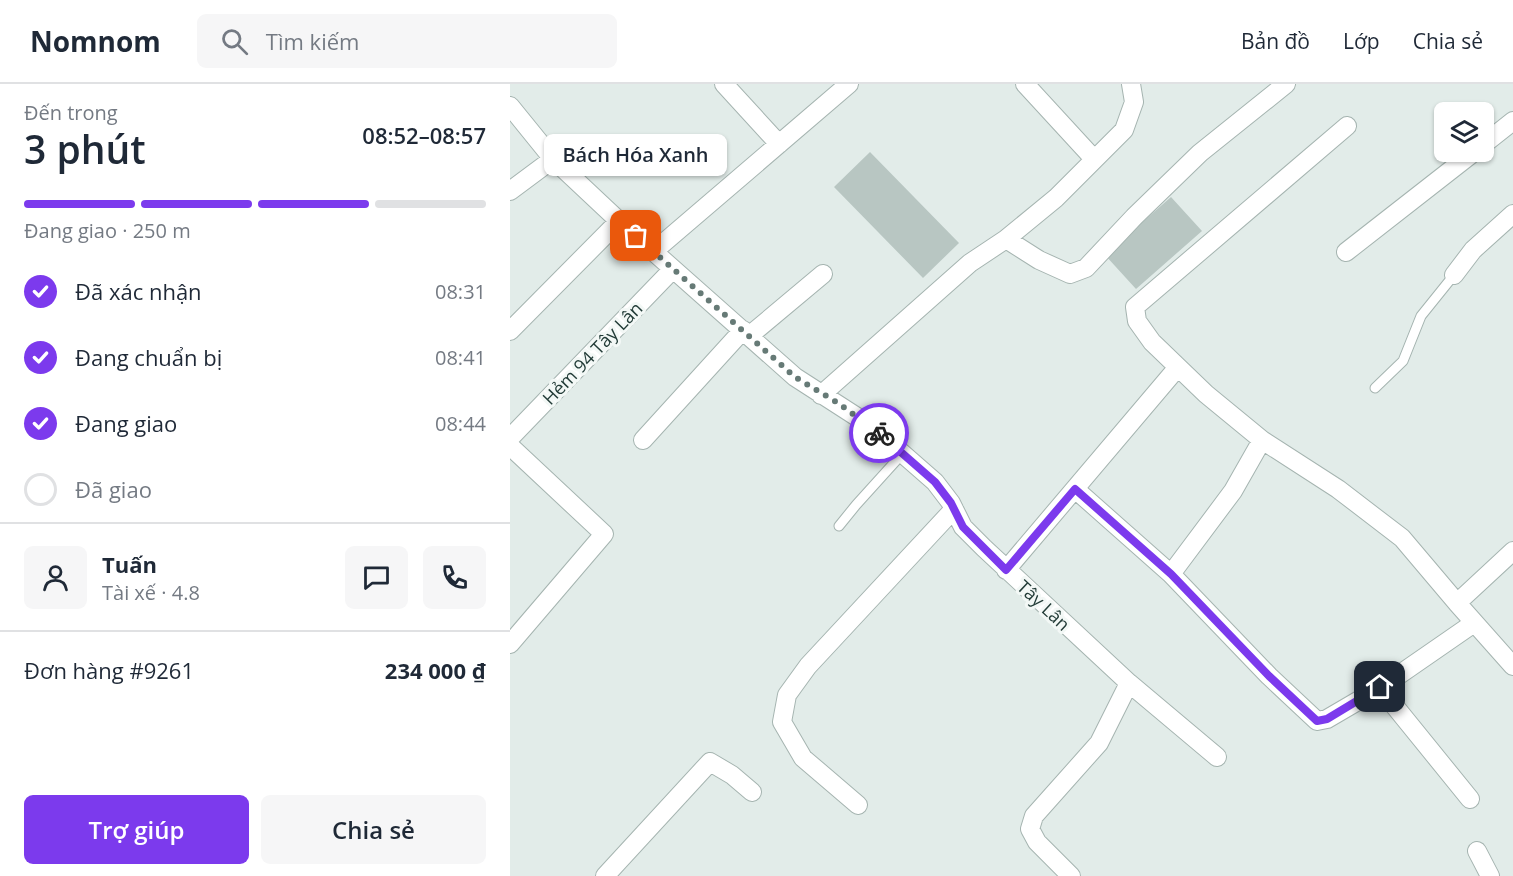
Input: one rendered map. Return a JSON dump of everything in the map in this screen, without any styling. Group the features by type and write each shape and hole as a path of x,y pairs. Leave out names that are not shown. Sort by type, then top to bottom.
{"street":[{"path":"724,84 779,144"},
{"path":"654,251 849,84"},
{"path":"1025,84 1094,159"},
{"path":"821,395 970,262 1006,239 1056,198 1124,130 1134,102 1131,84"},
{"path":"1006,239 1039,260 1070,274 1086,268 1134,217 1200,153 1286,84"},
{"name":"Tây Lân","path":"510,106 553,159 619,221 795,377 871,426 935,482 954,509 963,527 1006,570 1129,683 1217,757"},
{"path":"1494,136 1513,121"},
{"path":"1347,126 1136,307 1137,321 1152,342 1206,394 1262,440 1338,489 1402,538 1473,623 1513,666"},
{"path":"510,191 553,159"},
{"path":"1346,252 1461,162"},
{"path":"1454,275 1473,250 1513,214"},
{"path":"510,331 619,221"},
{"name":"Hẻm 94 Tây Lân","path":"510,438 673,269"},
{"path":"643,440 746,333 823,274"},
{"path":"1006,570 1178,367"},
{"path":"1171,574 1233,491 1262,440"},
{"path":"510,446 604,534 510,644"},
{"path":"1075,489 1171,574 1269,676 1317,721 1327,719 1380,687 1473,623"},
{"path":"858,805 803,758 782,723 787,695 808,666 954,509"},
{"path":"1457,603 1513,551"},
{"path":"1071,876 1037,842 1030,829 1034,816 1099,743 1129,683"},
{"path":"1380,687 1470,799"},
{"path":"605,876 710,762 732,775 752,792"},
{"path":"1477,851 1490,876"}],"lane":[{"path":"1375,388 1403,361 1421,316 1454,275"},
{"path":"839,526 903,453"}],"building":[{"path":"870,152 959,243 923,278 834,187"},
{"path":"1171,197 1202,231 1136,289 1105,255"}],"way so far":[{"path":"636,236 795,377 821,395 838,403 879,433"}],"place":[{"name":"Bách Hóa Xanh","path":"636,236"}],"route":[{"path":"879,433 935,482 951,503 963,527 1006,570 1075,489 1171,574 1269,676 1317,721 1327,719 1380,687"}]}
